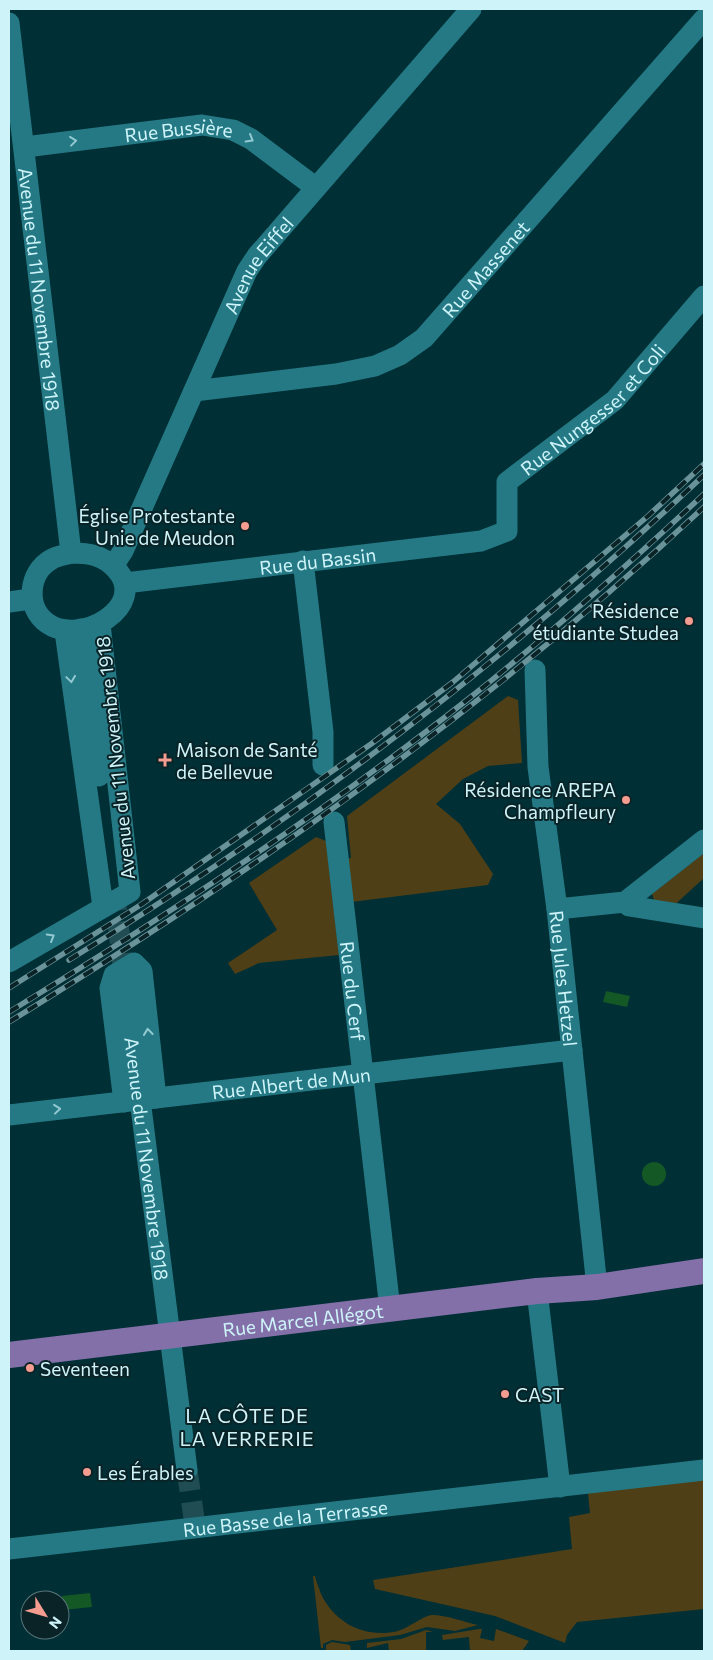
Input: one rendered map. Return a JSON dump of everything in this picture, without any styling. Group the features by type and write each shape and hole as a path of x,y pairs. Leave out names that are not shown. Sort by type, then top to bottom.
{"main road":[{"name":"Rue Marcel Allégot","path":"9,1355 537,1291 597,1287 704,1271"}],"street":[{"name":"Avenue Eiffel","path":"119,574 123,551 247,271 257,256 315,187 471,9"},
{"name":"Rue Massenet","path":"194,391 336,374 375,366 400,356 424,338 704,19"},
{"name":"Avenue du 11 Novembre 1918","path":"9,23 11,64 25,147 71,553"},
{"name":"Rue Bussière","path":"25,147 202,125 233,130 251,138 315,187"},
{"name":"Rue Nungesser et Coli","path":"507,531 507,482 616,400 704,296"},
{"name":"Rue du Bassin","path":"119,574 303,561 480,541 507,531"},
{"path":"71,553 102,557 119,574 123,601 112,616 82,628 48,624 36,612 31,599 34,578 51,559 71,553"},
{"path":"303,561 323,732 324,765"},
{"path":"9,602 31,599"},
{"name":"Avenue du 11 Novembre 1918","path":"82,628 116,896"},
{"name":"Avenue du 11 Novembre 1918","path":"82,628 116,896"},
{"name":"Rue Jules Hetzel","path":"535,670 538,767 557,909 597,1287"},
{"name":"Rue du Cerf","path":"334,822 390,1309"},
{"path":"557,909 625,902 704,840"},
{"path":"9,962 116,896"},
{"path":"625,902 629,906 704,918"},
{"path":"134,963 142,971 140,1100 110,988 114,975 134,963"},
{"name":"Avenue du 11 Novembre 1918","path":"125,981 187,1470"},
{"name":"Rue Albert de Mun","path":"9,1114 572,1050"},
{"path":"537,1291 560,1487"},
{"name":"Rue Basse de la Terrasse","path":"9,1549 195,1531 704,1470"}],"shaded area":[{"path":"508,696 518,700 522,763 488,766 463,779 436,804 460,824 493,874 488,885 351,902 346,859 351,858 347,816"},
{"path":"316,837 326,841 339,955 259,963 235,974 228,963 277,930 249,883"},
{"path":"704,853 704,878 669,910 657,908 652,894"},
{"path":"606,991 630,996 627,1007 603,1002"},
{"path":"654,1162 659,1163 665,1169 665,1179 659,1185 654,1186 649,1185 643,1179 642,1174 643,1169 649,1163"},
{"path":"704,1479 704,1609 577,1622 567,1635 565,1643 495,1616 375,1589 373,1580 572,1549 569,1517 590,1513 588,1493"},
{"path":"313,1576 315,1576 321,1594 334,1613 343,1621 363,1630 374,1633 398,1631 432,1615 449,1617 478,1625 455,1631 427,1627 400,1635 345,1642 332,1640 323,1644 323,1648 321,1648"},
{"path":"90,1593 92,1607 70,1609 70,1595"},
{"path":"482,1629 480,1638 494,1641 496,1629 529,1641 522,1651 470,1651 469,1637 443,1640 442,1635"},
{"path":"426,1630 433,1632 426,1632 426,1651 389,1651 388,1643 367,1648 367,1643 401,1639"},
{"path":"332,1642 350,1645 351,1651 321,1651 326,1650 326,1645"}],"tunnel":[{"path":"114,890 125,981"},
{"path":"187,1470 194,1518"}],"railway":[{"path":"9,988 142,904 371,744 453,682 648,516 704,464"},
{"path":"69,960 154,907 237,851 319,794 399,734 555,608 704,475"},
{"path":"9,1012 126,939 242,863 300,824 412,742 467,700 558,625 704,494"},
{"path":"9,1022 192,906 369,782 541,650 704,507"}],"place":[{"name":"Église Protestante Unie de Meudon","path":"245,526"},
{"name":"Résidence étudiante Studea","path":"689,621"},
{"name":"Maison de Santé de Bellevue","path":"165,760"},
{"name":"Résidence AREPA Champfleury","path":"626,800"},
{"name":"Seventeen","path":"30,1368"},
{"name":"CAST","path":"505,1394"},
{"name":"Les Érables","path":"87,1472"}],"district":[{"name":"LA CÔTE DE LA VERRERIE","path":"247,1426"}]}
